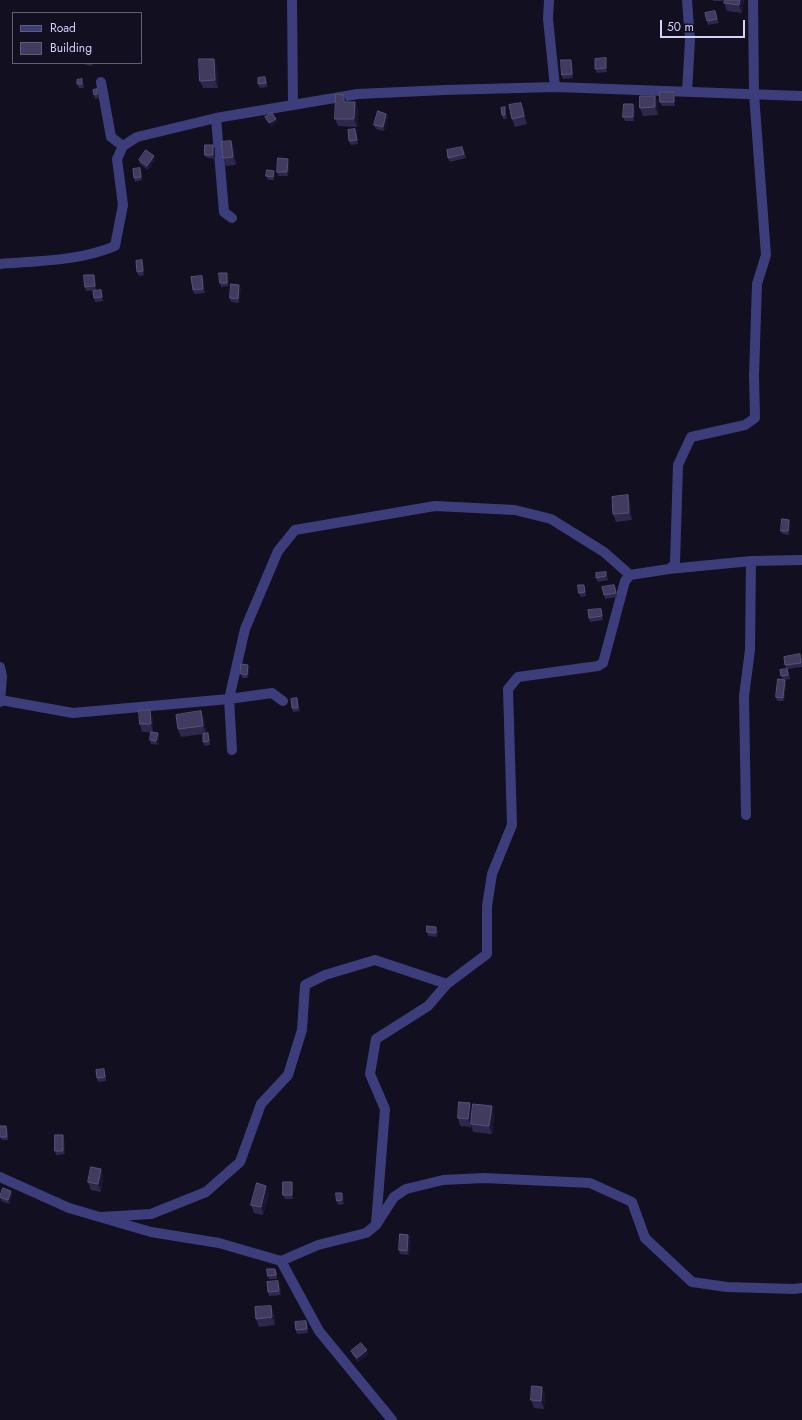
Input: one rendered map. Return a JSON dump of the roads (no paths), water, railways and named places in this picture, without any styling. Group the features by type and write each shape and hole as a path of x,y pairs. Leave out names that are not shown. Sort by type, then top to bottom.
{"street":[{"path":"292,0 293,105"},
{"path":"549,0 548,19 555,87"},
{"path":"687,0 690,40 687,92"},
{"path":"669,569 675,564 678,465 691,437 745,425 755,418 754,376 757,284 766,255 754,94 753,0"},
{"path":"101,82 111,137 123,146"},
{"path":"0,264 69,258 102,252 116,246 123,206 117,159 123,146 137,137 216,118 358,94 445,90 555,87 802,96"},
{"path":"216,118 224,212 232,218"},
{"path":"232,750 229,699 245,629 278,551 296,530 435,506 515,510 551,519 604,552 630,575"},
{"path":"746,815 744,696 750,650 751,560"},
{"path":"376,1225 385,1109 370,1074 376,1039 428,1006 447,984 487,954 487,906 492,874 512,825 508,689 518,677 598,666 603,663 625,581 630,575 751,560 802,560"},
{"path":"0,667 2,676 0,701 73,714 229,699 272,693 284,701"},
{"path":"101,1217 151,1214 206,1192 240,1162 260,1104 288,1075 302,1030 305,985 325,975 375,960 447,984"},
{"path":"0,1177 69,1208 151,1232 219,1243 281,1261 318,1245 366,1234 376,1225 394,1197 406,1189 443,1180 484,1178 590,1183 632,1202 645,1238 692,1282 727,1287 794,1290 802,1288"},
{"path":"281,1261 319,1331 392,1420"}]}
